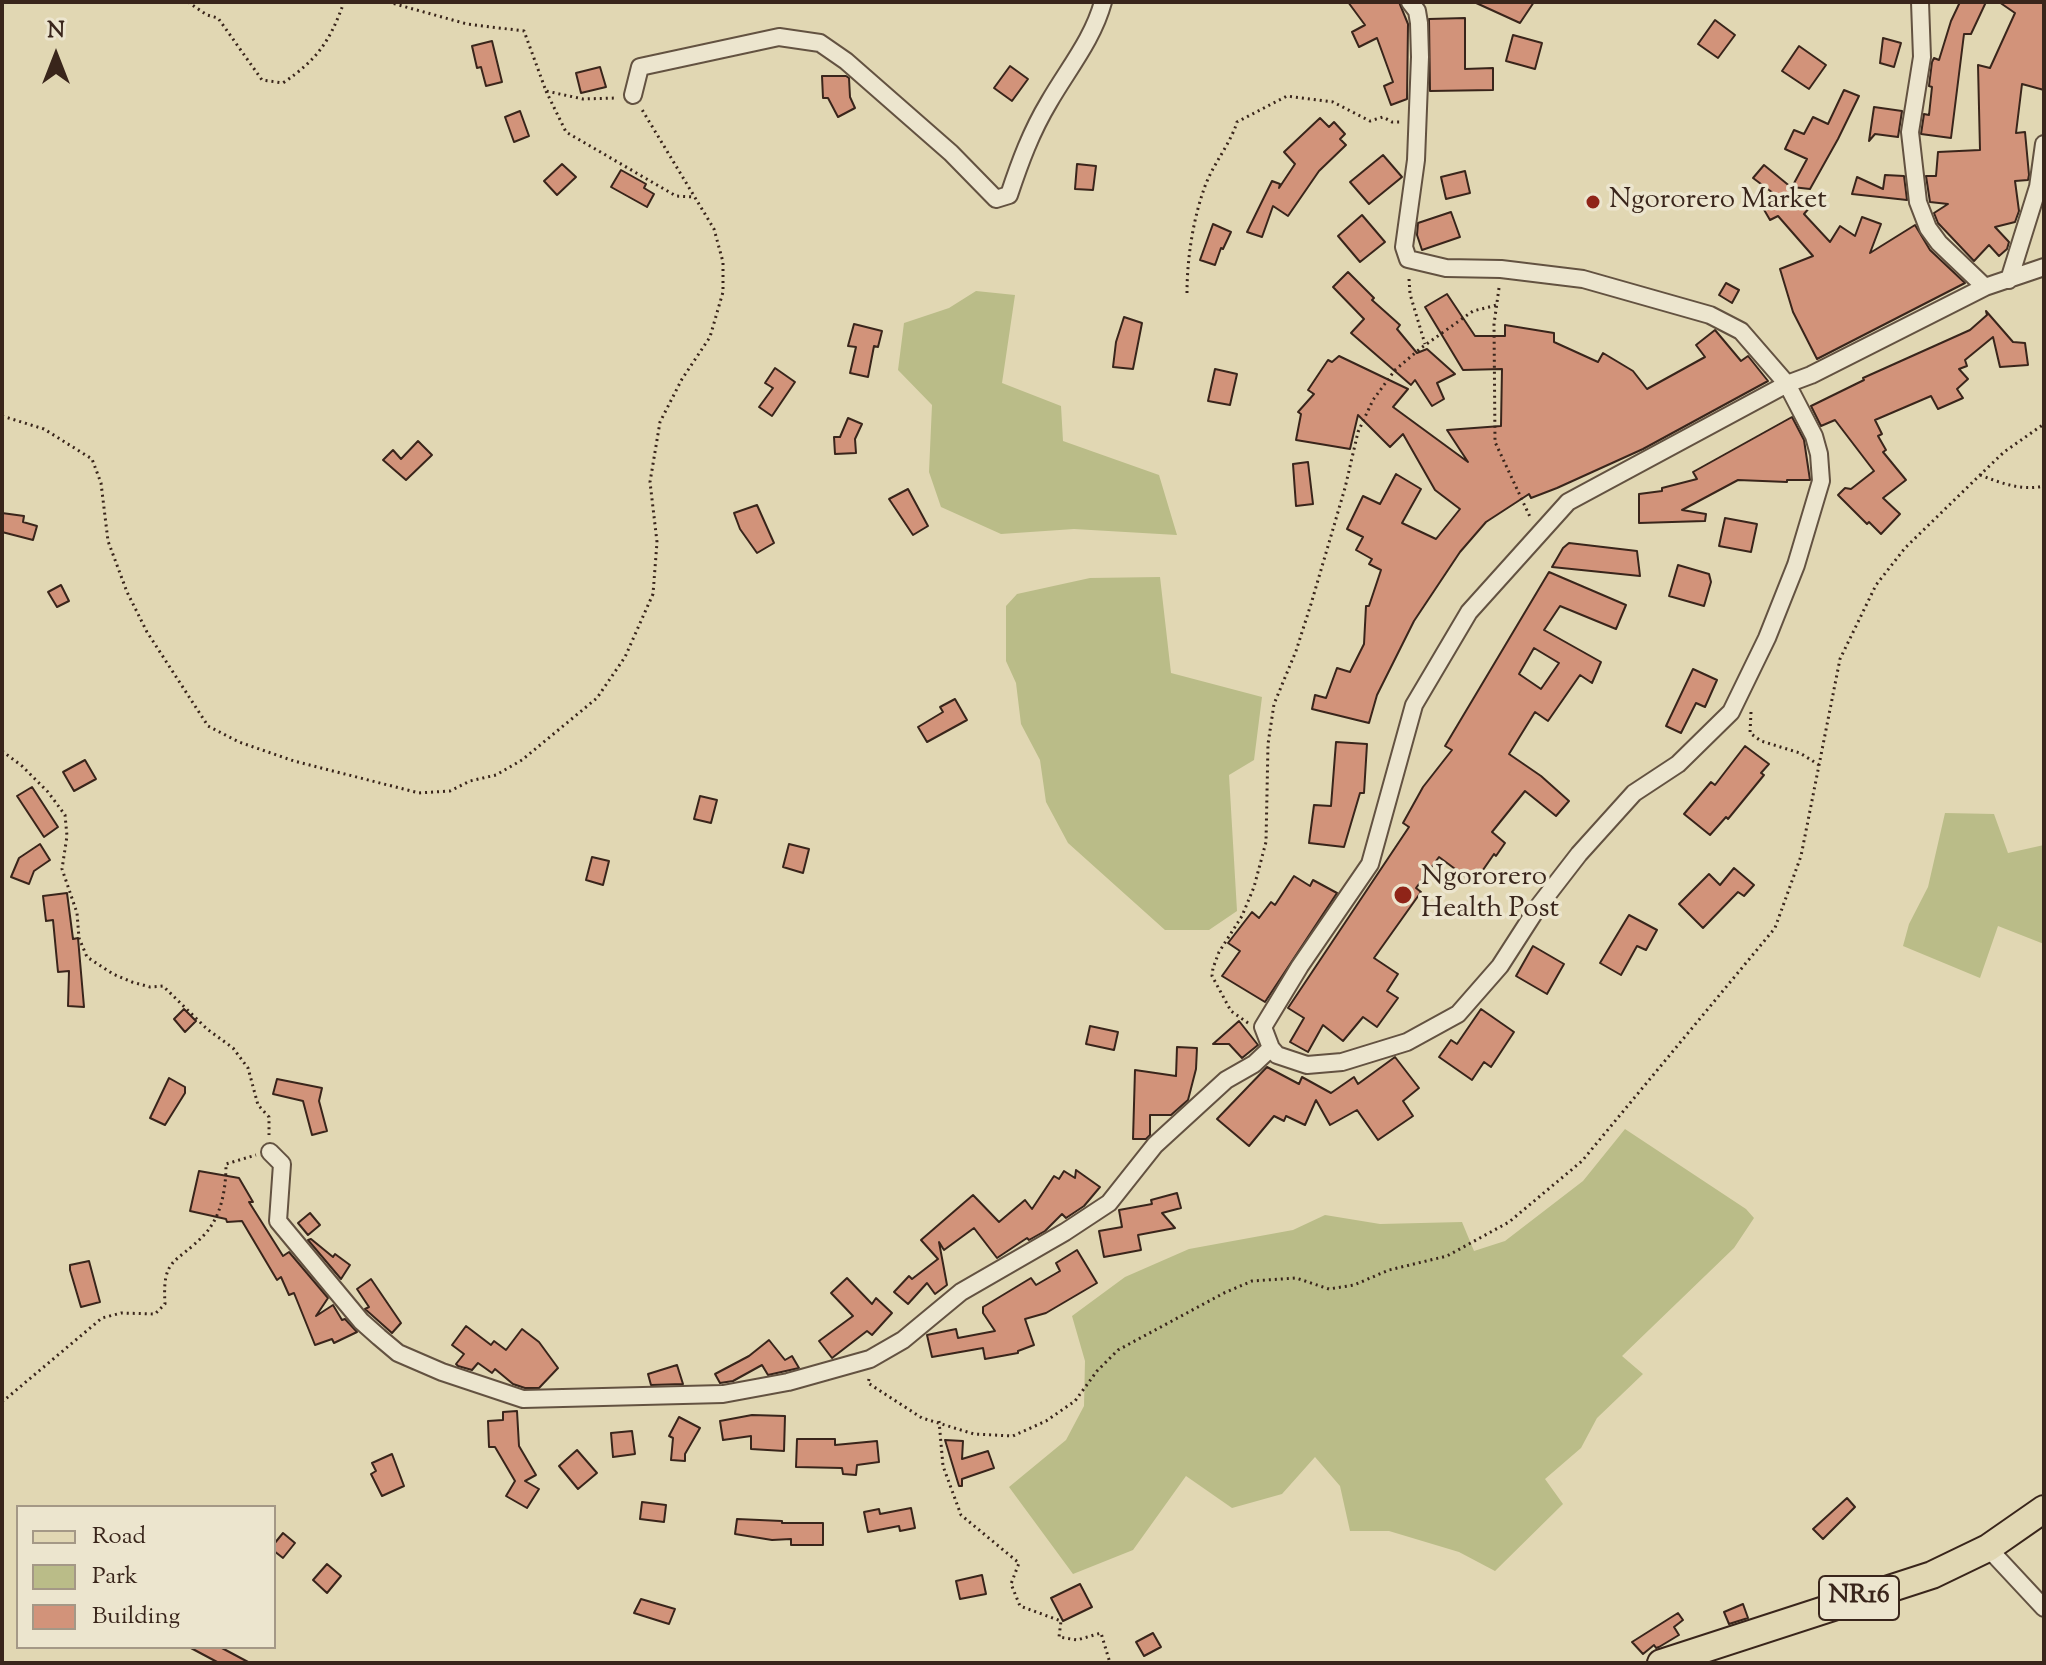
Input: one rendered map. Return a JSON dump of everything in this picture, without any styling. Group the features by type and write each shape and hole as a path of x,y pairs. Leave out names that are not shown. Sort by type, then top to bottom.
{"main road":[{"name":"NR16","path":"1661,1663 1932,1575 1988,1548 2044,1509"}],"street":[{"path":"633,95 640,67 779,37 820,43 883,92 951,153 996,199 1005,198 1009,195 1025,147 1081,52 1103,2"},
{"path":"1410,2 1417,11 1420,57 1413,190 1404,247 1408,259 1446,268 1501,269 1583,279 1710,315 1741,331 1787,384 1814,436 1821,481 1796,565 1767,638 1731,712 1678,764 1634,793 1579,854 1538,907 1500,966 1458,1014 1407,1042 1342,1062 1307,1065 1277,1055 1263,1027 1308,954 1370,864 1414,705 1469,612 1568,502 1787,384 1811,375 1985,287 2044,267"},
{"path":"1920,2 1922,57 1910,132 1918,202 1928,228 1939,243 1985,287"},
{"path":"2009,280 2038,187 2044,144"},
{"path":"270,1152 282,1164 278,1221 361,1321 398,1353 442,1372 523,1399 723,1394 788,1382 870,1359 903,1340 961,1292 1109,1203 1155,1145 1226,1080 1254,1064 1271,1048"},
{"path":"1988,1548 2044,1608"}],"path":[{"path":"188,2 207,15 218,18 262,80 283,83 309,65 332,36 344,2"},
{"path":"388,2 467,24 524,31 546,91 566,132 676,196 694,197"},
{"path":"2,416 44,429 92,459 101,483 108,541 127,592 147,632 208,726 239,742 294,761 419,793 450,791 470,781 496,775 522,760 597,698 625,657 653,594 657,542 650,482 660,422 682,379 710,337 723,292 723,262 714,229 633,95 583,99 546,91"},
{"path":"1187,293 1187,271 1204,187 1237,122 1287,96 1333,102 1370,121 1383,117 1392,122 1416,122"},
{"path":"1408,259 1410,294 1425,344"},
{"path":"1501,269 1494,324 1495,442 1537,534"},
{"path":"1263,1027 1248,1023 1231,1011 1212,976 1219,952 1242,916 1254,887 1266,842 1268,744 1274,704 1308,616 1358,432 1373,400 1395,370 1425,344 1473,311 1497,305"},
{"path":"870,1359 868,1383 922,1418 974,1434 1013,1436 1046,1421 1075,1401 1097,1371 1118,1350 1224,1293 1252,1281 1296,1278 1329,1289 1354,1285 1389,1270 1447,1256 1509,1222 1582,1161 1775,928 1801,856 1840,659 1876,585 1905,548 2004,452 2044,424"},
{"path":"1980,475 2009,486 2044,486"},
{"path":"1752,707 1750,733 1761,741 1800,753 1819,765"},
{"path":"2,751 48,792 65,815 67,836 62,869 77,913 79,938 87,957 132,982 150,987 163,986 207,1029 233,1048 248,1068 258,1105 269,1117"},
{"path":"2,1402 102,1318 121,1313 155,1314 165,1304 164,1277 168,1266 207,1232 225,1193 226,1164 270,1152"},
{"path":"939,1421 943,1466 961,1515 1019,1563 1011,1584 1020,1606 1061,1621 1059,1637 1077,1640 1101,1633 1110,1663"}],"green space":[{"path":"976,291 1015,295 1002,383 1061,406 1063,441 1159,475 1177,535 1074,529 1001,534 941,507 929,472 932,405 898,370 904,323 949,308"},
{"path":"1160,577 1171,673 1262,697 1254,760 1229,775 1237,911 1209,930 1165,930 1068,843 1046,802 1040,760 1021,724 1016,683 1006,661 1006,606 1017,594 1090,578"},
{"path":"1945,813 1994,814 2008,853 2044,845 2044,944 1998,926 1980,978 1903,946 1909,924 1928,887"},
{"path":"1625,1129 1746,1209 1754,1218 1734,1248 1622,1356 1643,1374 1597,1418 1581,1448 1545,1479 1563,1504 1495,1571 1459,1552 1389,1531 1350,1531 1340,1486 1315,1457 1282,1494 1232,1508 1186,1476 1133,1550 1073,1574 1009,1487 1066,1440 1084,1406 1085,1361 1072,1316 1125,1277 1189,1249 1293,1230 1325,1215 1380,1224 1462,1222 1474,1251 1505,1241 1583,1181"}],"building":[{"path":"1348,2 1399,2 1408,24 1407,99 1391,105 1384,86 1393,82 1377,38 1359,47 1352,32 1365,25"},
{"path":"1474,2 1534,2 1520,23"},
{"path":"1960,2 1986,2 1971,34 1964,34 1951,138 1921,134 1924,114 1929,115 1932,62 1934,58 1939,60"},
{"path":"1999,2 2044,2 2044,90 2022,84 2016,133 2025,132 2029,175 2028,180 2015,181 2019,211 2015,222 1995,227 2009,242 2007,249 1999,256 1989,245 1974,261 1938,223 1934,213 1948,204 1930,202 1926,176 1936,176 1938,152 1980,150 1978,65 1990,68 2015,13"},
{"path":"1465,18 1465,69 1493,68 1493,90 1430,91 1429,19"},
{"path":"1715,20 1735,35 1718,58 1698,44"},
{"path":"1513,35 1542,43 1535,69 1506,61"},
{"path":"1883,38 1901,43 1894,67 1880,63"},
{"path":"492,41 502,82 486,86 481,67 477,68 472,46"},
{"path":"1799,46 1826,65 1809,89 1782,71"},
{"path":"1010,66 1028,79 1012,101 994,88"},
{"path":"600,67 606,87 581,93 576,73"},
{"path":"822,76 849,78 850,97 855,108 838,117 828,98 823,98"},
{"path":"1844,90 1859,96 1838,139 1810,189 1792,187 1807,159 1785,149 1794,130 1804,134 1813,117 1828,124"},
{"path":"1874,107 1902,111 1898,137 1875,134 1869,141"},
{"path":"520,111 529,136 514,142 505,117"},
{"path":"1320,118 1329,127 1334,122 1345,134 1340,139 1346,145 1319,171 1288,216 1273,206 1262,237 1247,232 1272,181 1280,184 1279,188 1295,164 1284,152"},
{"path":"1383,155 1402,177 1369,204 1350,182"},
{"path":"562,164 576,177 557,195 544,181"},
{"path":"1077,164 1096,166 1093,190 1075,189"},
{"path":"1764,165 1792,191 1816,200 1804,214 1830,242 1840,226 1855,236 1862,217 1881,224 1870,253 1915,225 1930,250 1965,283 1817,359 1793,312 1780,269 1813,256 1778,216 1770,220 1759,201 1773,193 1753,178"},
{"path":"621,170 646,184 644,188 654,194 647,207 611,187"},
{"path":"1465,171 1470,193 1446,199 1441,177"},
{"path":"1885,175 1904,176 1907,200 1852,194 1857,177 1883,189"},
{"path":"1451,212 1460,237 1422,250 1417,235 1418,223"},
{"path":"1362,215 1385,242 1360,262 1338,236"},
{"path":"1213,224 1231,232 1215,265 1200,260"},
{"path":"1348,272 1374,298 1372,300 1400,325 1397,329 1417,353 1427,349 1455,374 1437,383 1444,399 1432,406 1415,380 1411,385 1351,333 1364,319 1333,287"},
{"path":"1726,283 1739,290 1732,303 1719,295"},
{"path":"1447,294 1475,336 1505,336 1505,325 1554,333 1554,342 1598,362 1603,353 1633,371 1647,389 1705,357 1696,345 1715,330 1741,361 1748,356 1768,381 1643,449 1557,488 1531,498 1529,494 1486,522 1460,552 1414,621 1377,695 1369,723 1312,709 1315,695 1326,698 1337,668 1350,672 1364,644 1366,606 1369,606 1381,570 1369,564 1372,559 1356,550 1363,537 1347,529 1363,496 1380,504 1396,474 1421,489 1402,523 1436,539 1460,509 1435,490 1403,434 1390,447 1358,415 1350,449 1296,440 1301,414 1298,412 1314,394 1308,390 1328,360 1332,362 1339,356 1408,389 1393,407 1468,462 1447,430 1501,426 1502,369 1463,370 1425,307"},
{"path":"1986,311 2013,342 2025,343 2028,365 2000,367 1993,337 1965,360 1967,366 1959,369 1968,379 1957,389 1963,398 1938,409 1931,396 1875,420 1882,434 1878,436 1886,450 1883,452 1906,480 1883,498 1900,514 1881,534 1838,495 1874,471 1835,420 1821,426 1811,406 1863,378 1970,330 1987,315"},
{"path":"1124,317 1142,323 1133,369 1113,367 1116,342"},
{"path":"854,324 882,331 878,347 874,346 868,377 850,373 856,347 848,346"},
{"path":"775,368 795,382 772,416 759,407 773,388 765,383"},
{"path":"1215,369 1237,374 1230,405 1208,401"},
{"path":"1792,417 1804,440 1810,480 1738,480 1682,510 1706,514 1705,521 1639,523 1639,494 1662,491 1662,488 1697,479 1693,472"},
{"path":"848,418 862,424 855,439 856,453 835,454 834,437 840,437"},
{"path":"418,441 432,455 406,480 383,460 393,450 401,459"},
{"path":"1308,462 1313,504 1296,506 1293,464"},
{"path":"908,489 928,526 913,535 889,499"},
{"path":"757,505 774,543 757,553 740,529 734,513"},
{"path":"2,513 24,516 23,522 37,526 33,540 2,532"},
{"path":"1725,518 1757,524 1751,552 1719,546"},
{"path":"1569,543 1637,551 1640,576 1552,567"},
{"path":"1678,565 1709,574 1711,582 1704,606 1669,596"},
{"path":"1549,572 1626,605 1616,629 1560,606 1544,630 1601,662 1592,683 1580,675 1548,721 1535,712 1509,754 1541,776 1569,801 1556,816 1525,791 1492,832 1505,843 1474,883 1439,857 1416,888 1421,892 1374,958 1398,974 1387,991 1398,998 1377,1027 1363,1017 1343,1041 1323,1025 1308,1052 1290,1042 1304,1018 1288,1008 1409,827 1403,823 1423,787 1452,750 1445,746","holes":["1534,648 1559,663 1541,689 1519,674"]},
{"path":"61,585 69,601 57,607 48,592"},
{"path":"1693,669 1717,680 1705,707 1696,703 1681,733 1666,726"},
{"path":"955,699 967,720 927,742 918,727 943,712 940,707"},
{"path":"1336,742 1367,744 1364,793 1360,793 1344,847 1309,843 1314,805 1331,806"},
{"path":"1745,746 1769,764 1761,773 1764,775 1728,819 1726,817 1710,835 1684,814 1711,782 1715,785"},
{"path":"85,760 96,779 74,791 63,772"},
{"path":"32,787 58,827 44,837 17,796"},
{"path":"700,796 717,800 711,823 694,819"},
{"path":"40,844 50,860 34,871 29,884 11,877 19,858"},
{"path":"789,844 809,849 803,873 783,867"},
{"path":"592,857 609,861 603,885 586,880"},
{"path":"1734,868 1754,885 1744,896 1738,892 1703,928 1679,904 1709,874 1720,885"},
{"path":"1294,876 1310,886 1313,880 1337,893 1265,1002 1222,976 1240,951 1228,943 1252,912 1259,918 1271,902 1275,905"},
{"path":"67,893 73,939 78,938 84,1007 68,1006 69,971 58,972 53,920 46,921 43,896"},
{"path":"1629,915 1657,930 1646,950 1637,946 1621,975 1600,963"},
{"path":"1533,946 1564,964 1547,994 1516,976"},
{"path":"184,1009 196,1021 185,1032 174,1019"},
{"path":"1481,1009 1514,1032 1491,1067 1484,1062 1472,1080 1439,1057 1451,1040 1457,1044"},
{"path":"1239,1021 1258,1045 1242,1058 1229,1044 1213,1044"},
{"path":"1090,1026 1118,1032 1114,1050 1086,1044"},
{"path":"1177,1047 1197,1048 1196,1069 1188,1100 1171,1115 1150,1115 1150,1135 1146,1139 1133,1139 1135,1070 1176,1076"},
{"path":"1395,1057 1419,1088 1403,1101 1413,1116 1378,1140 1357,1110 1330,1125 1316,1100 1305,1125 1286,1116 1284,1121 1274,1116 1249,1146 1217,1119 1267,1067 1299,1084 1302,1077 1331,1093 1354,1077 1358,1084"},
{"path":"169,1078 185,1087 185,1093 165,1125 150,1118"},
{"path":"277,1079 322,1088 319,1101 327,1131 312,1135 303,1101 273,1094"},
{"path":"1076,1170 1100,1187 1084,1206 1066,1218 1062,1214 1045,1231 1029,1240 1027,1238 997,1258 974,1228 944,1250 939,1242 947,1285 935,1294 927,1283 908,1304 894,1292 909,1276 912,1279 938,1259 921,1240 973,1195 999,1222 1025,1200 1032,1209 1054,1176 1059,1179 1064,1171 1075,1178"},
{"path":"199,1171 239,1178 253,1202 249,1202 283,1256 289,1252 328,1298 316,1316 333,1305 342,1320 345,1319 357,1332 334,1343 332,1339 315,1345 294,1293 289,1295 281,1277 277,1280 242,1221 227,1222 226,1219 190,1211"},
{"path":"1177,1193 1181,1208 1162,1213 1175,1228 1138,1235 1141,1250 1104,1257 1099,1231 1122,1227 1119,1210 1152,1204 1151,1200"},
{"path":"310,1213 320,1225 308,1235 298,1223"},
{"path":"311,1239 333,1257 335,1254 350,1265 341,1279 308,1240"},
{"path":"1077,1250 1097,1283 1046,1313 1025,1319 1034,1345 1018,1353 985,1359 983,1348 932,1357 927,1335 956,1329 958,1338 995,1331 983,1313 983,1307 1031,1278 1036,1285 1060,1271 1056,1263"},
{"path":"89,1261 100,1302 81,1307 70,1265"},
{"path":"847,1278 872,1304 876,1298 892,1313 872,1335 867,1331 832,1358 819,1341 853,1316 831,1293"},
{"path":"371,1279 401,1323 392,1333 365,1309 369,1307 357,1289"},
{"path":"466,1326 491,1345 494,1341 506,1350 522,1329 539,1342 558,1368 539,1388 525,1388 513,1384 495,1369 492,1373 478,1363 472,1370 458,1366 456,1364 464,1354 452,1345"},
{"path":"769,1340 785,1360 792,1356 799,1368 768,1375 762,1365 733,1381 720,1383 715,1374 749,1356"},
{"path":"677,1365 683,1384 651,1385 648,1374"},
{"path":"517,1411 519,1446 536,1475 525,1481 539,1489 527,1508 506,1496 515,1481 495,1447 489,1447 488,1421 503,1420 503,1412"},
{"path":"752,1415 785,1416 784,1451 751,1449 751,1436 723,1440 720,1421"},
{"path":"679,1417 700,1428 685,1454 685,1461 671,1460 673,1438 669,1436"},
{"path":"632,1431 635,1454 613,1457 611,1433"},
{"path":"797,1439 835,1439 835,1445 877,1441 879,1462 857,1465 856,1475 843,1474 842,1468 796,1467"},
{"path":"945,1440 963,1441 962,1459 988,1451 994,1468 962,1479 962,1486 959,1486"},
{"path":"577,1450 597,1473 578,1489 559,1466"},
{"path":"392,1454 404,1486 382,1496 371,1474 376,1471 372,1463"},
{"path":"1847,1498 1855,1507 1823,1539 1813,1529"},
{"path":"642,1502 666,1505 664,1522 640,1519"},
{"path":"911,1508 915,1528 900,1531 899,1526 868,1532 864,1512 879,1509 880,1514"},
{"path":"737,1519 823,1523 823,1545 791,1545 791,1539 772,1540 735,1534"},
{"path":"283,1533 295,1543 283,1558 276,1553 276,1542"},
{"path":"327,1564 341,1576 327,1593 313,1580"},
{"path":"982,1575 986,1594 960,1599 956,1581"},
{"path":"1080,1584 1092,1607 1063,1621 1051,1598"},
{"path":"641,1599 675,1609 669,1624 634,1613"},
{"path":"1743,1604 1748,1618 1729,1624 1724,1612"},
{"path":"1678,1613 1683,1620 1674,1627 1679,1635 1659,1647 1654,1645 1643,1654 1632,1642"},
{"path":"1153,1633 1161,1647 1144,1656 1136,1642"},
{"path":"193,1649 224,1649 250,1663 219,1663"}],"place":[{"name":"Ngororero Market","path":"1593,202"},
{"name":"Ngororero Health Post","path":"1403,895"}]}
